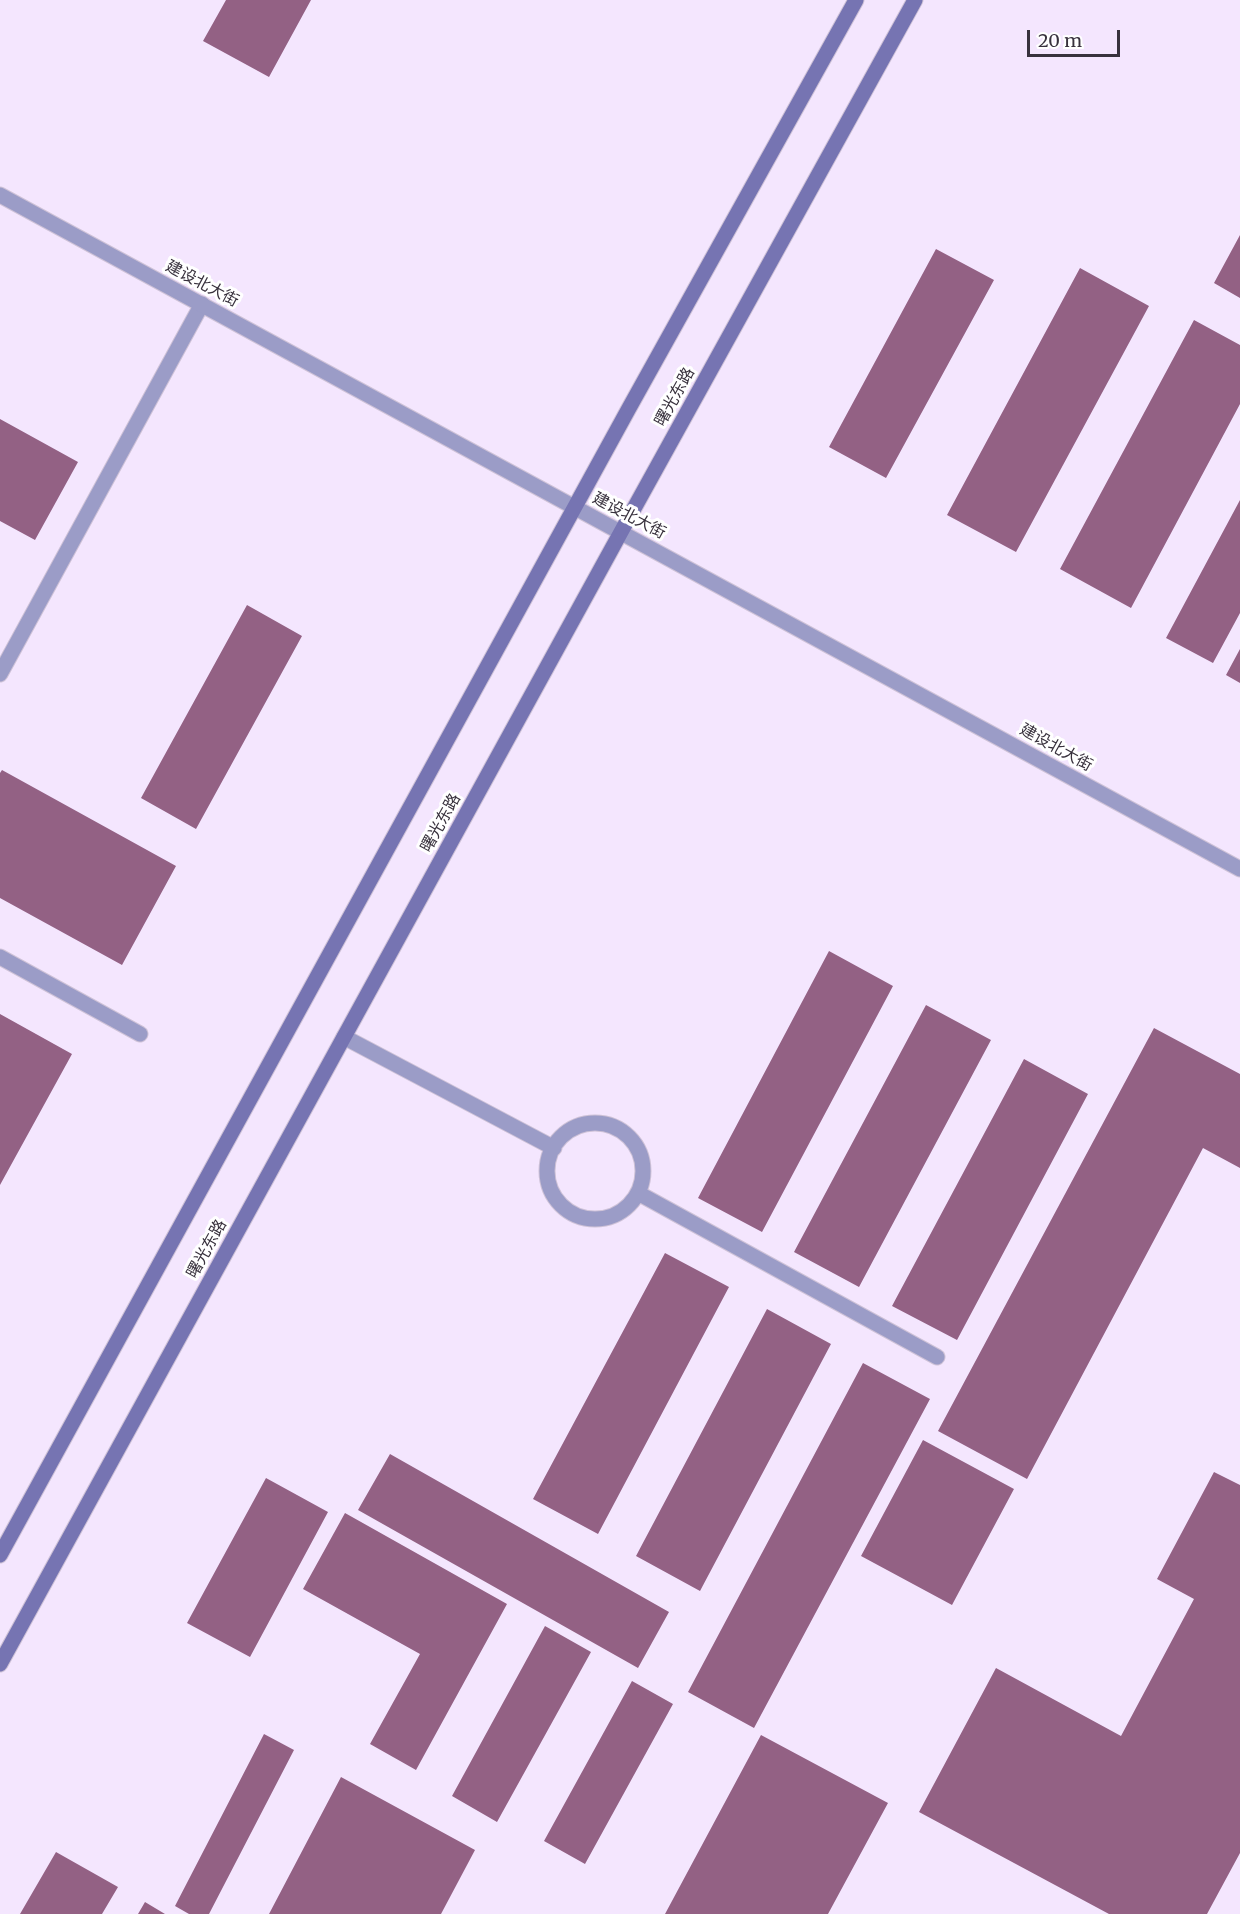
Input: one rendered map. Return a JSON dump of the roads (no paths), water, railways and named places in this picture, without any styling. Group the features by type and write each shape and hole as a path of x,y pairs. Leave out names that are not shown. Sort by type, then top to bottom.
{"main road":[{"name":"曙光东路","path":"0,1555 856,0"},
{"name":"曙光东路","path":"0,1664 915,0"}],"street":[{"name":"建设北大街","path":"0,195 1240,869"},
{"path":"0,674 202,304"},
{"path":"0,957 140,1034"},
{"path":"344,1037 554,1148"},
{"path":"595,1123 609,1125 622,1131 633,1141 644,1169 642,1185 624,1210 610,1217 594,1220 579,1217 556,1199 549,1185 547,1170 554,1148 567,1132 580,1125 595,1123"},
{"path":"638,1193 937,1357"}]}
